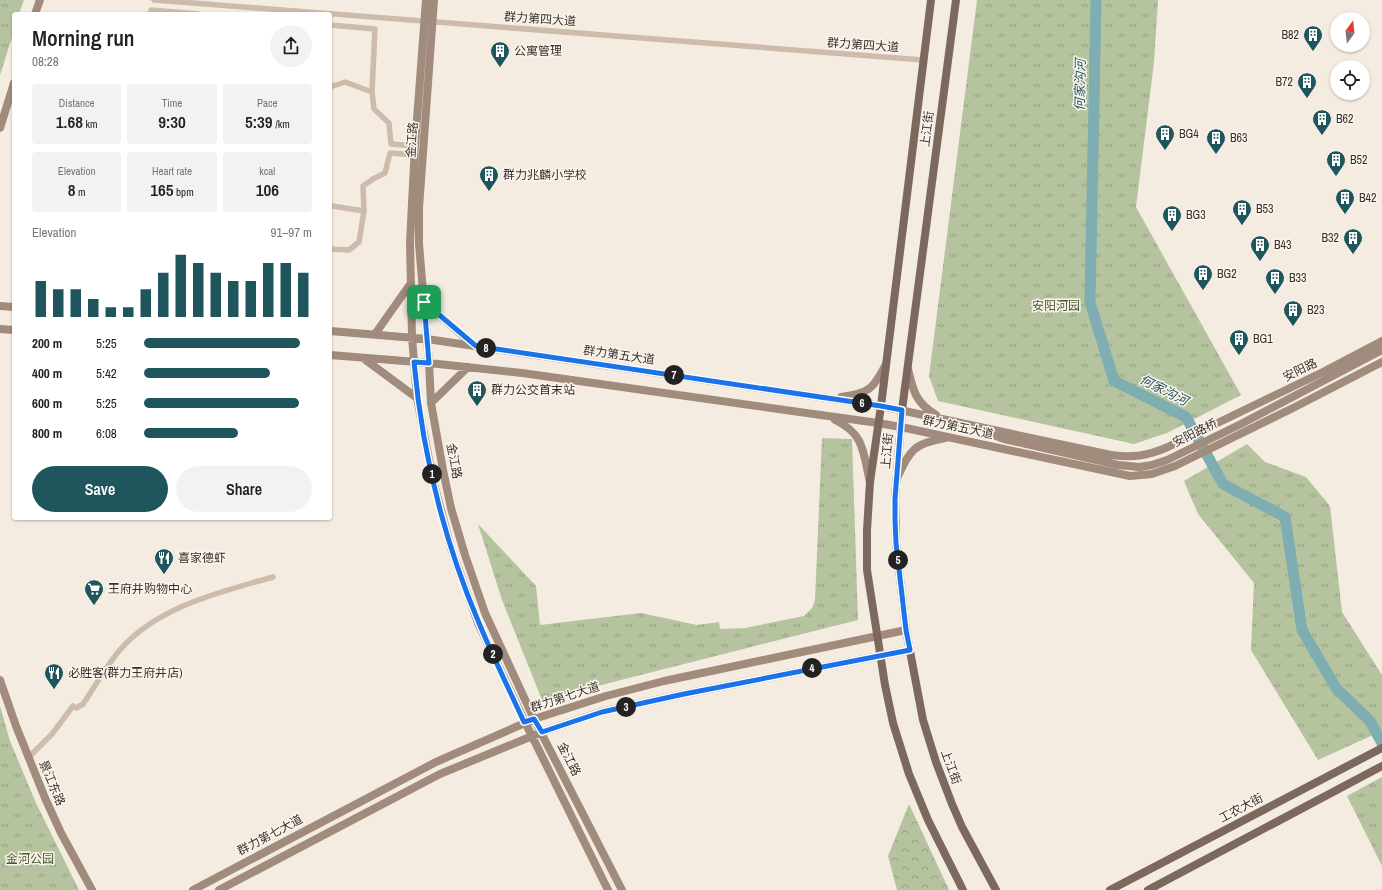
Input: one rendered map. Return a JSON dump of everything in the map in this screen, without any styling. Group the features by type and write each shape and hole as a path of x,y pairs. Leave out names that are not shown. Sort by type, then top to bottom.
{"main road":[{"path":"36,12 40,0"},
{"name":"金江路","path":"426,0 428,22 419,208 419,244 431,403 445,478 465,555 485,613 534,719 622,890"},
{"name":"金江路","path":"434,0 428,22 415,146 410,242 412,337 417,398 433,480 451,548 478,623 524,722 608,890"},
{"name":"上江街","path":"931,0 881,406 870,482 867,530 868,570 880,655 893,724 909,774 928,820 963,890"},
{"name":"上江街","path":"956,0 902,410 895,499 896,543 906,630 923,720 936,762 962,827 996,890"},
{"path":"0,128 12,89"},
{"path":"375,334 411,283"},
{"path":"424,302 476,346"},
{"path":"0,306 12,307"},
{"path":"0,329 12,330"},
{"name":"群力第五大道","path":"332,331 427,339 881,406 1111,456 1146,456 1226,419"},
{"name":"安阳路","path":"1226,419 1323,372 1382,341"},
{"name":"安阳路桥","path":"967,424 1004,439 1118,465 1138,467 1152,465 1173,457 1239,425 1382,350"},
{"name":"群力第五大道","path":"332,355 429,363 522,373 878,423 1130,476 1152,474 1175,466 1382,362"},
{"path":"362,358 417,398"},
{"path":"831,398 853,396 871,389 878,380 886,363"},
{"path":"431,403 468,367"},
{"path":"908,368 912,389 919,402 930,412 942,419"},
{"path":"825,416 845,425 854,432 860,440 870,482"},
{"path":"896,480 905,460 915,447 929,441 947,437"},
{"name":"群力第七大道","path":"193,890 436,762 524,722 606,696 664,681 906,630"},
{"name":"群力第七大道","path":"219,890 440,774 542,732 602,712 684,694 910,650"},
{"name":"景江东路","path":"0,680 28,758 61,833 92,890"},
{"name":"工农大街","path":"1110,890 1382,748"},
{"path":"1148,890 1382,766"}],"street":[{"name":"群力第四大道","path":"154,0 303,12"},
{"path":"150,12 151,10 175,12"},
{"name":"群力第四大道","path":"332,14 923,60"},
{"path":"332,25 375,29 372,92 374,109 389,123 391,144 415,146"},
{"path":"332,86 345,82 372,92"},
{"path":"332,249 349,250 360,242 364,211 363,186 385,173 390,153 415,155"},
{"path":"332,206 364,211"},
{"path":"28,758 52,734 73,706 76,708 83,704 120,651 143,629 160,617 211,595 273,577"}],"green space":[{"path":"0,0 24,0 20,12 12,12 12,37 0,75"},
{"name":"安阳河园","path":"977,0 1158,0 1154,62 1136,207 1241,395 1167,433 1134,444 938,401 929,376"},
{"path":"822,438 852,439 858,620 542,700 502,600 478,524 536,586 540,625 641,613 697,625 719,622 720,629 745,628 804,616 812,608 815,600"},
{"path":"1247,444 1265,462 1306,477 1330,506 1342,612 1382,675 1382,731 1318,760 1251,650 1254,583 1198,514 1184,481"},
{"name":"金河公园","path":"0,706 10,741 36,803 79,890 0,890"},
{"path":"1382,777 1382,866 1347,796"},
{"path":"909,804 949,890 897,890 888,856"}],"waterway":[{"name":"何家沟河","path":"1096,0 1090,302 1114,381 1186,417 1223,484 1285,517 1302,630 1336,688 1370,721 1382,743"}],"place":[{"name":"B82","path":"1313,52"},
{"name":"公寓管理","path":"500,68"},
{"name":"B72","path":"1307,99"},
{"name":"B62","path":"1322,136"},
{"name":"BG4","path":"1165,151"},
{"name":"B63","path":"1216,155"},
{"name":"B52","path":"1336,177"},
{"name":"群力兆麟小学校","path":"489,192"},
{"name":"B42","path":"1345,215"},
{"name":"B53","path":"1242,226"},
{"name":"BG3","path":"1172,232"},
{"name":"B32","path":"1353,255"},
{"name":"B43","path":"1260,262"},
{"name":"BG2","path":"1203,291"},
{"name":"B33","path":"1275,295"},
{"name":"B23","path":"1293,327"},
{"name":"BG1","path":"1239,356"},
{"name":"群力公交首末站","path":"477,407"},
{"name":"喜家德虾","path":"164,575"},
{"name":"王府井购物中心","path":"94,606"},
{"name":"必胜客(群力王府井店)","path":"54,690"}],"route":[{"path":"424,302 476,346 902,410 895,499 895,520 896,543 906,630 910,650 684,694 602,712 542,732 534,719 524,722 478,623 451,548 433,480 417,398 414,362 429,363 424,302"}]}
